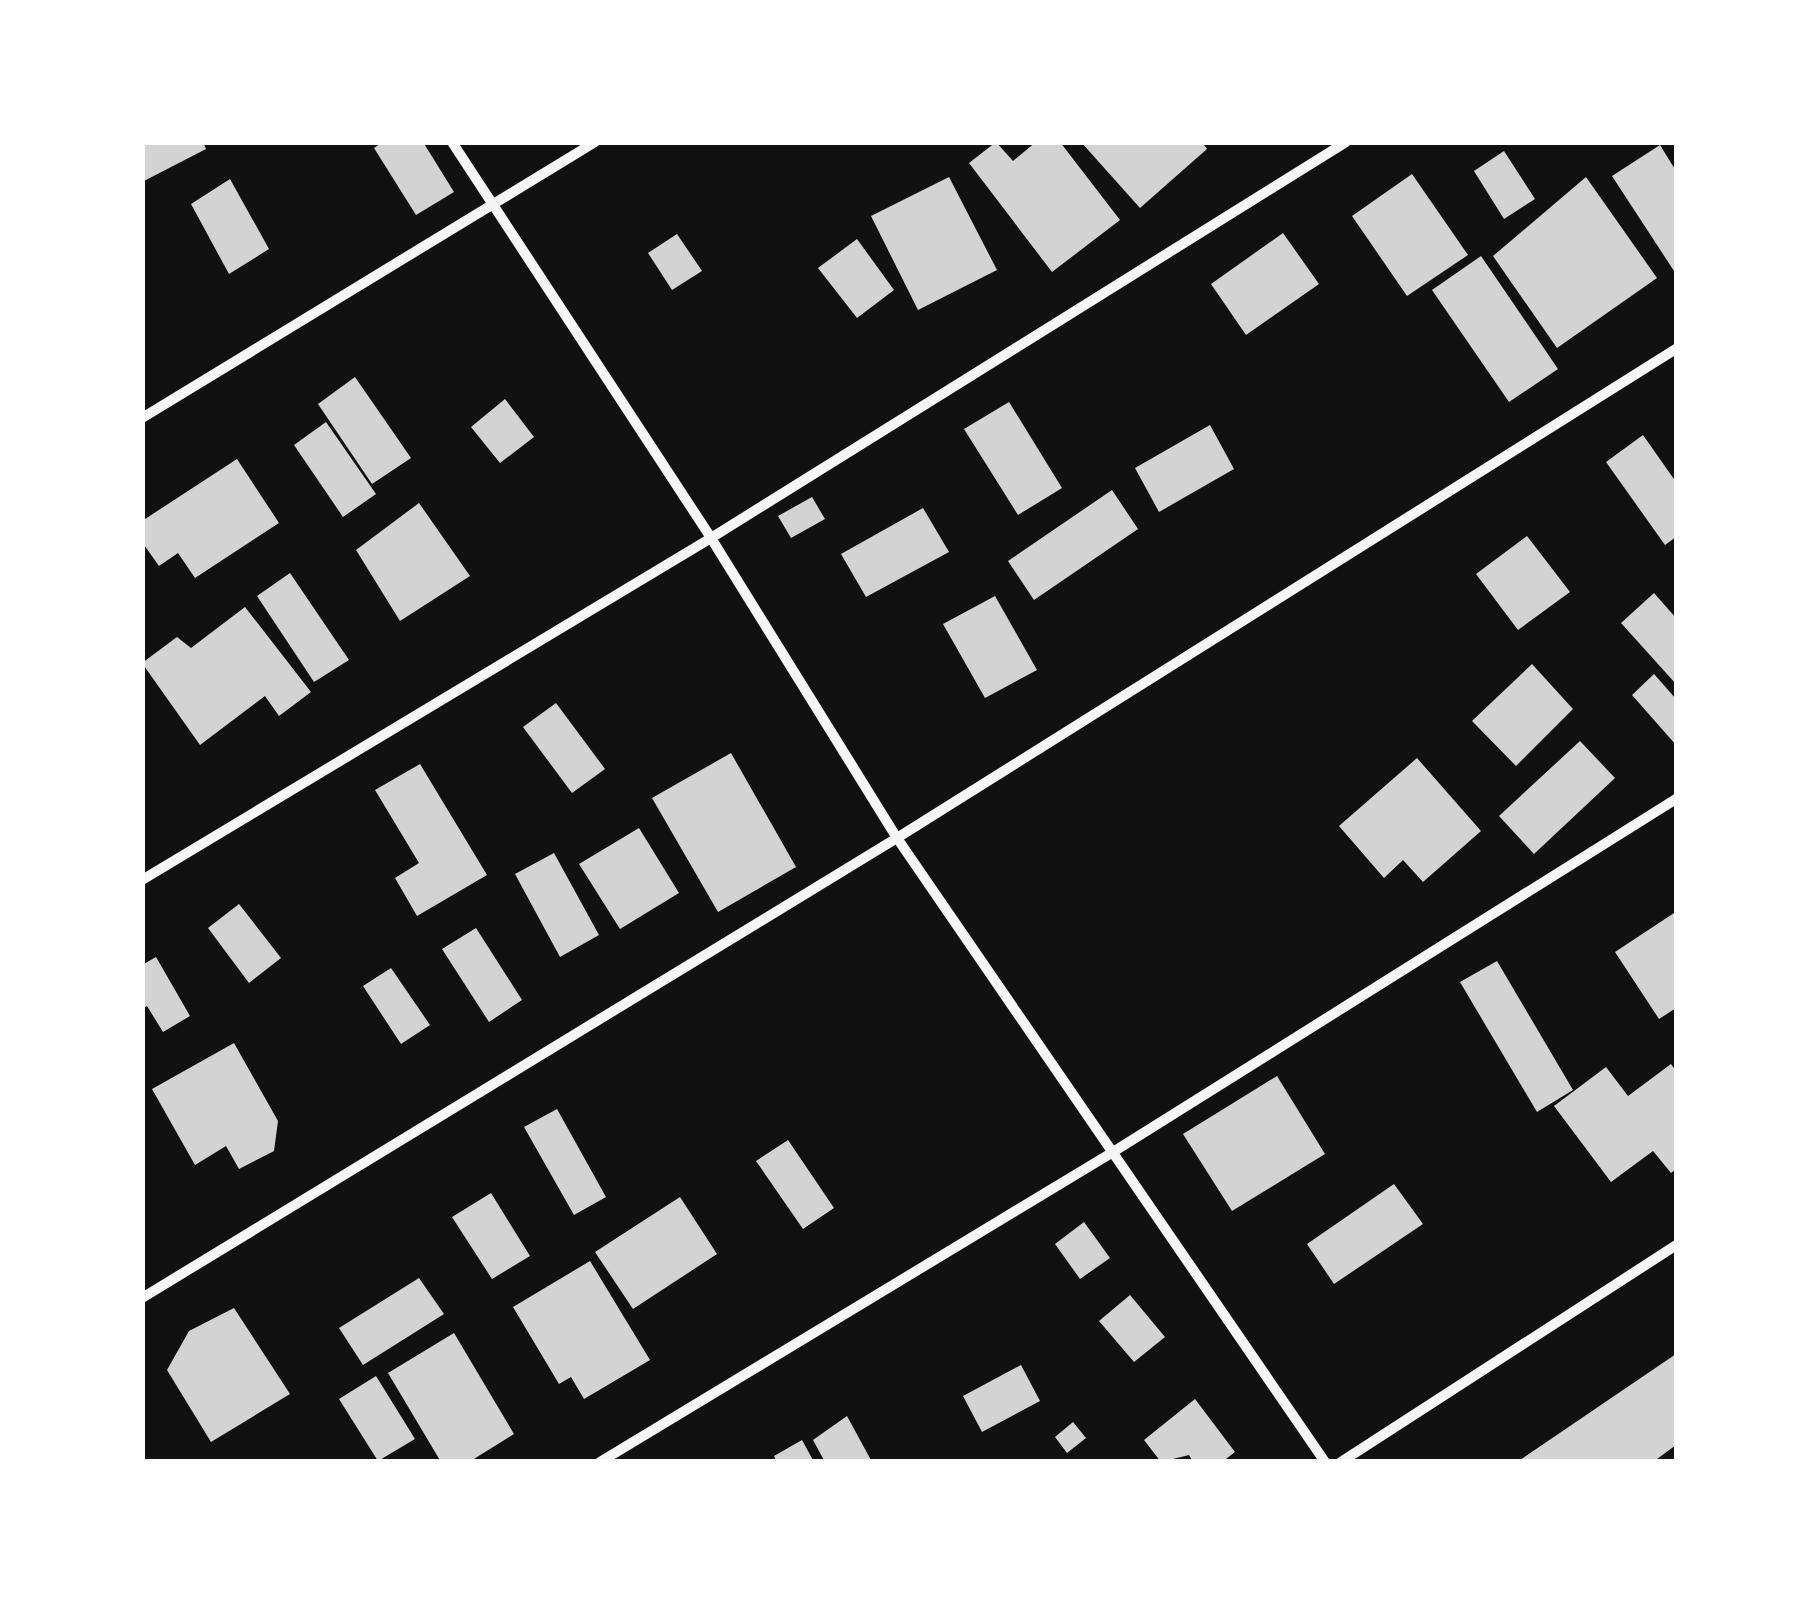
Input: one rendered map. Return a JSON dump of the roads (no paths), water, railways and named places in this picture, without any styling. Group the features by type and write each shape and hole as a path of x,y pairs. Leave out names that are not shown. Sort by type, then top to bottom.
{"street":[{"path":"452,142 711,538 897,838 1325,1462"},
{"path":"142,418 595,142"},
{"path":"142,880 711,538 1346,142"},
{"path":"142,1298 897,838 1676,349"},
{"path":"600,1462 1113,1152 1676,800"},
{"path":"1340,1462 1676,1245"}]}
